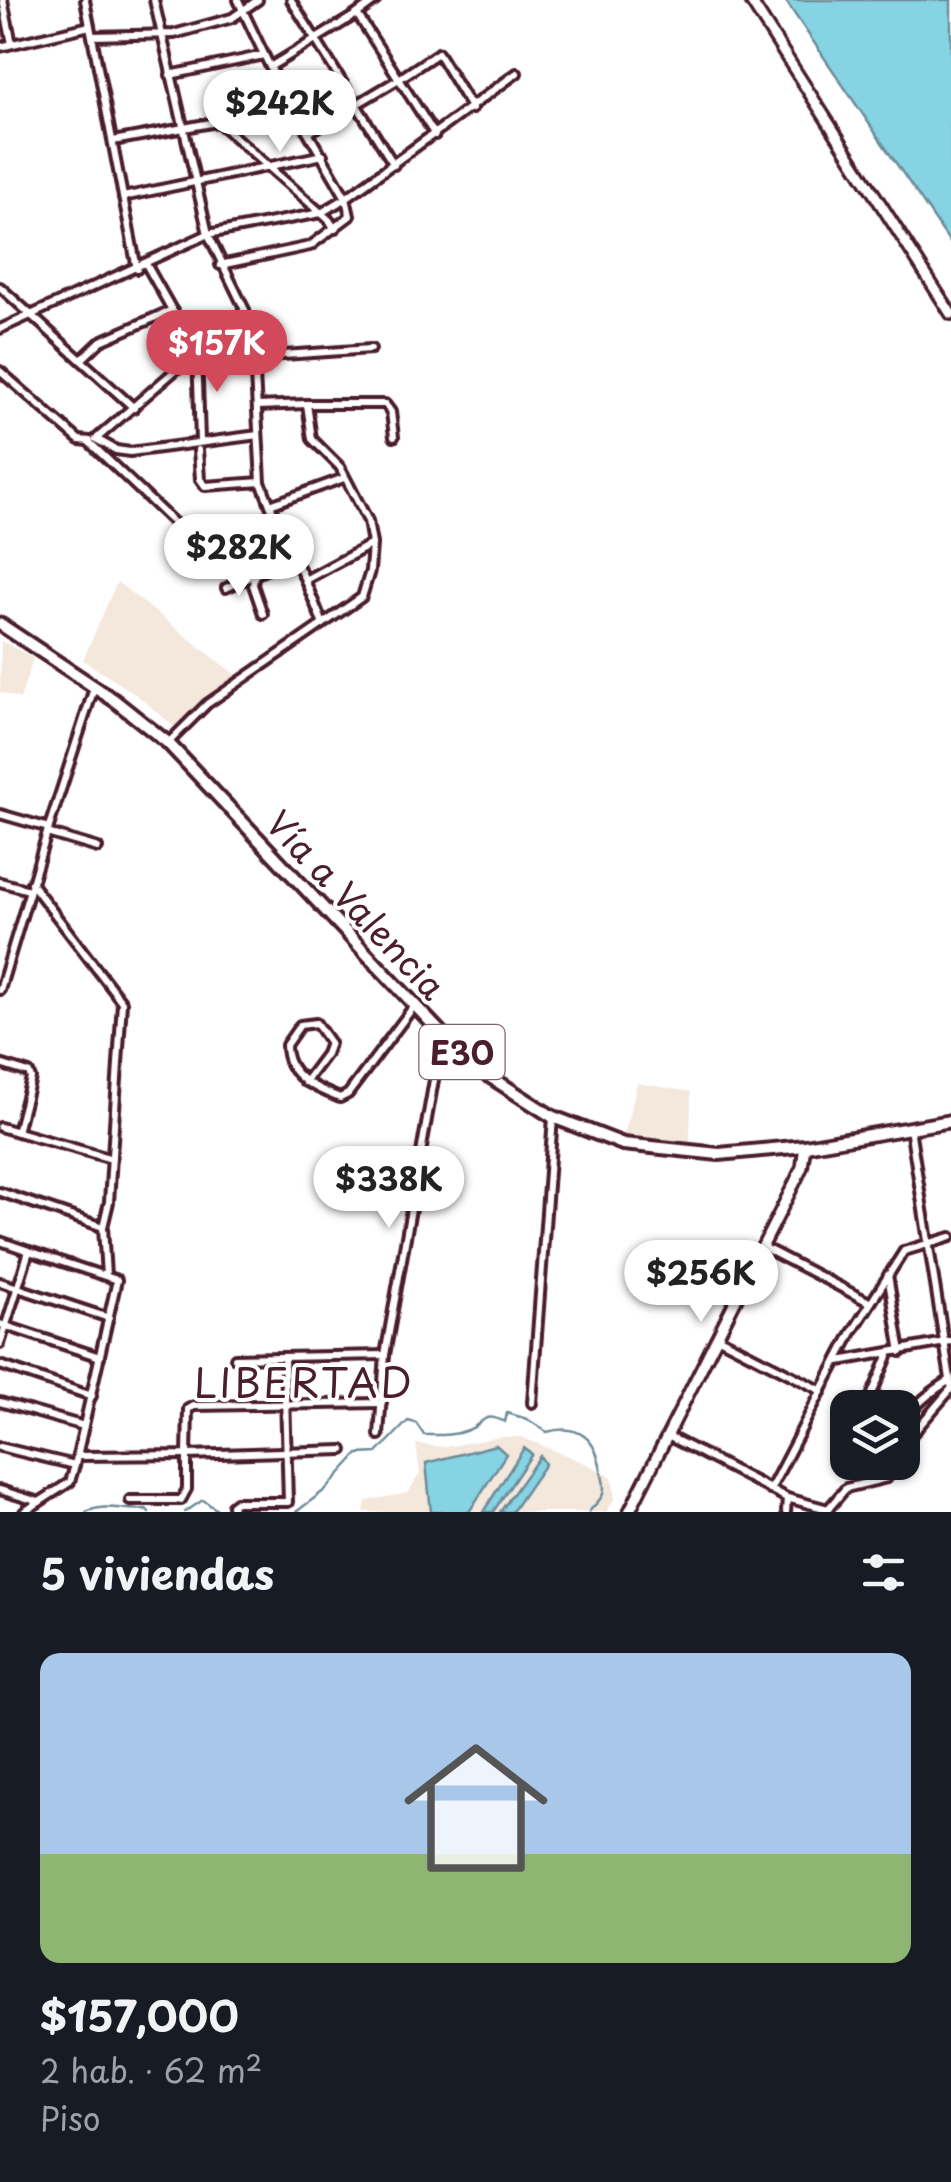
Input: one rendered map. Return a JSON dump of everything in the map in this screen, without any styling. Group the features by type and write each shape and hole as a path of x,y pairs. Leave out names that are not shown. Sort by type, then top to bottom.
{"highway":[{"name":"E30","path":"0,624 94,687"},
{"name":"Vía a Valencia","path":"94,687 168,743 442,1034 492,1078 553,1117 623,1144 696,1154 805,1146 951,1121"}],"main road":[{"path":"750,0 951,314"},
{"path":"629,1512 802,1167 805,1146"}],"street":[{"path":"2,0 12,44"},
{"path":"85,0 137,269"},
{"path":"154,0 208,234 245,310 254,358 261,482 323,624"},
{"path":"220,265 310,246 350,216 346,198 324,155 270,67 238,0"},
{"path":"92,36 174,34 227,20 258,0"},
{"path":"292,0 394,164"},
{"path":"270,67 376,0"},
{"path":"357,14 435,135"},
{"path":"0,47 90,26"},
{"path":"310,132 438,53 472,108"},
{"path":"170,76 264,55"},
{"path":"0,329 208,234 321,213 517,73"},
{"path":"112,141 294,104"},
{"path":"218,122 335,228"},
{"path":"123,196 324,155"},
{"path":"146,264 199,349 200,440"},
{"path":"0,287 134,408"},
{"path":"81,360 101,341 172,310"},
{"path":"92,440 245,310"},
{"path":"254,358 371,349"},
{"path":"0,371 79,440 130,452"},
{"path":"168,743 206,704 365,594 372,544 366,515 340,467 312,439 307,404"},
{"path":"258,406 385,404 394,437"},
{"path":"102,454 258,435"},
{"path":"92,440 217,564"},
{"path":"198,450 200,479 205,486 261,482"},
{"path":"270,505 344,478"},
{"path":"305,580 372,544"},
{"path":"226,588 294,557"},
{"path":"254,575 253,585 263,614"},
{"path":"0,990 94,687"},
{"path":"0,814 98,848"},
{"path":"0,882 30,886 122,1002 112,1159 102,1227 106,1276"},
{"path":"304,1082 330,1048 326,1032 310,1021 300,1025 286,1045 288,1060 304,1082 344,1097 414,1006"},
{"path":"379,1435 385,1355 442,1034"},
{"path":"0,1064 29,1073 32,1078 17,1132"},
{"path":"532,1402 553,1117"},
{"path":"0,1127 112,1159"},
{"path":"910,1128 948,1342 951,1385 920,1425"},
{"path":"0,1192 102,1227"},
{"path":"770,1490 870,1302 904,1250 951,1237"},
{"path":"0,1242 117,1280 70,1482 24,1512"},
{"path":"762,1247 870,1302"},
{"path":"0,1344 29,1250"},
{"path":"888,1275 901,1352"},
{"path":"0,1282 108,1318"},
{"path":"3,1325 100,1358"},
{"path":"717,1337 822,1391"},
{"path":"838,1362 948,1342"},
{"path":"874,1390 890,1353"},
{"path":"235,1358 385,1355"},
{"path":"233,1512 236,1502 288,1502 284,1358"},
{"path":"0,1366 92,1396"},
{"path":"920,1402 926,1395 951,1385"},
{"path":"0,1402 84,1426"},
{"path":"130,1500 181,1500 187,1489 188,1410 192,1406 382,1403"},
{"path":"666,1435 787,1498 829,1510 846,1488 880,1480"},
{"path":"0,1447 76,1461 343,1450"},
{"path":"0,1490 39,1502"},
{"path":"786,1512 787,1498"}],"shaded area":[{"path":"117,582 237,676 176,728 138,696 83,660"},
{"path":"1,641 33,658 20,699 0,692"},
{"path":"637,1083 691,1092 690,1143 624,1135"},
{"path":"521,1437 612,1477 615,1498 606,1512 364,1512 366,1501 408,1493 420,1473 416,1444 444,1447"}],"water":[{"path":"785,0 951,0 951,244"},
{"path":"496,1445 506,1454 469,1512 431,1512 426,1463"},
{"path":"524,1448 532,1454 493,1512 483,1512"},
{"path":"540,1456 545,1464 512,1512 500,1512"}],"waterway":[{"path":"296,1512 325,1490 358,1454 377,1453 408,1421 416,1423 424,1435 446,1435 468,1430 487,1418 505,1422 507,1413 527,1419 547,1432 577,1432 590,1442 599,1459 604,1488 589,1512"},
{"path":"185,1512 203,1500 220,1512"},
{"path":"86,1512 108,1507 149,1512"}],"district":[{"name":"LIBERTAD","path":"304,1381"}]}
